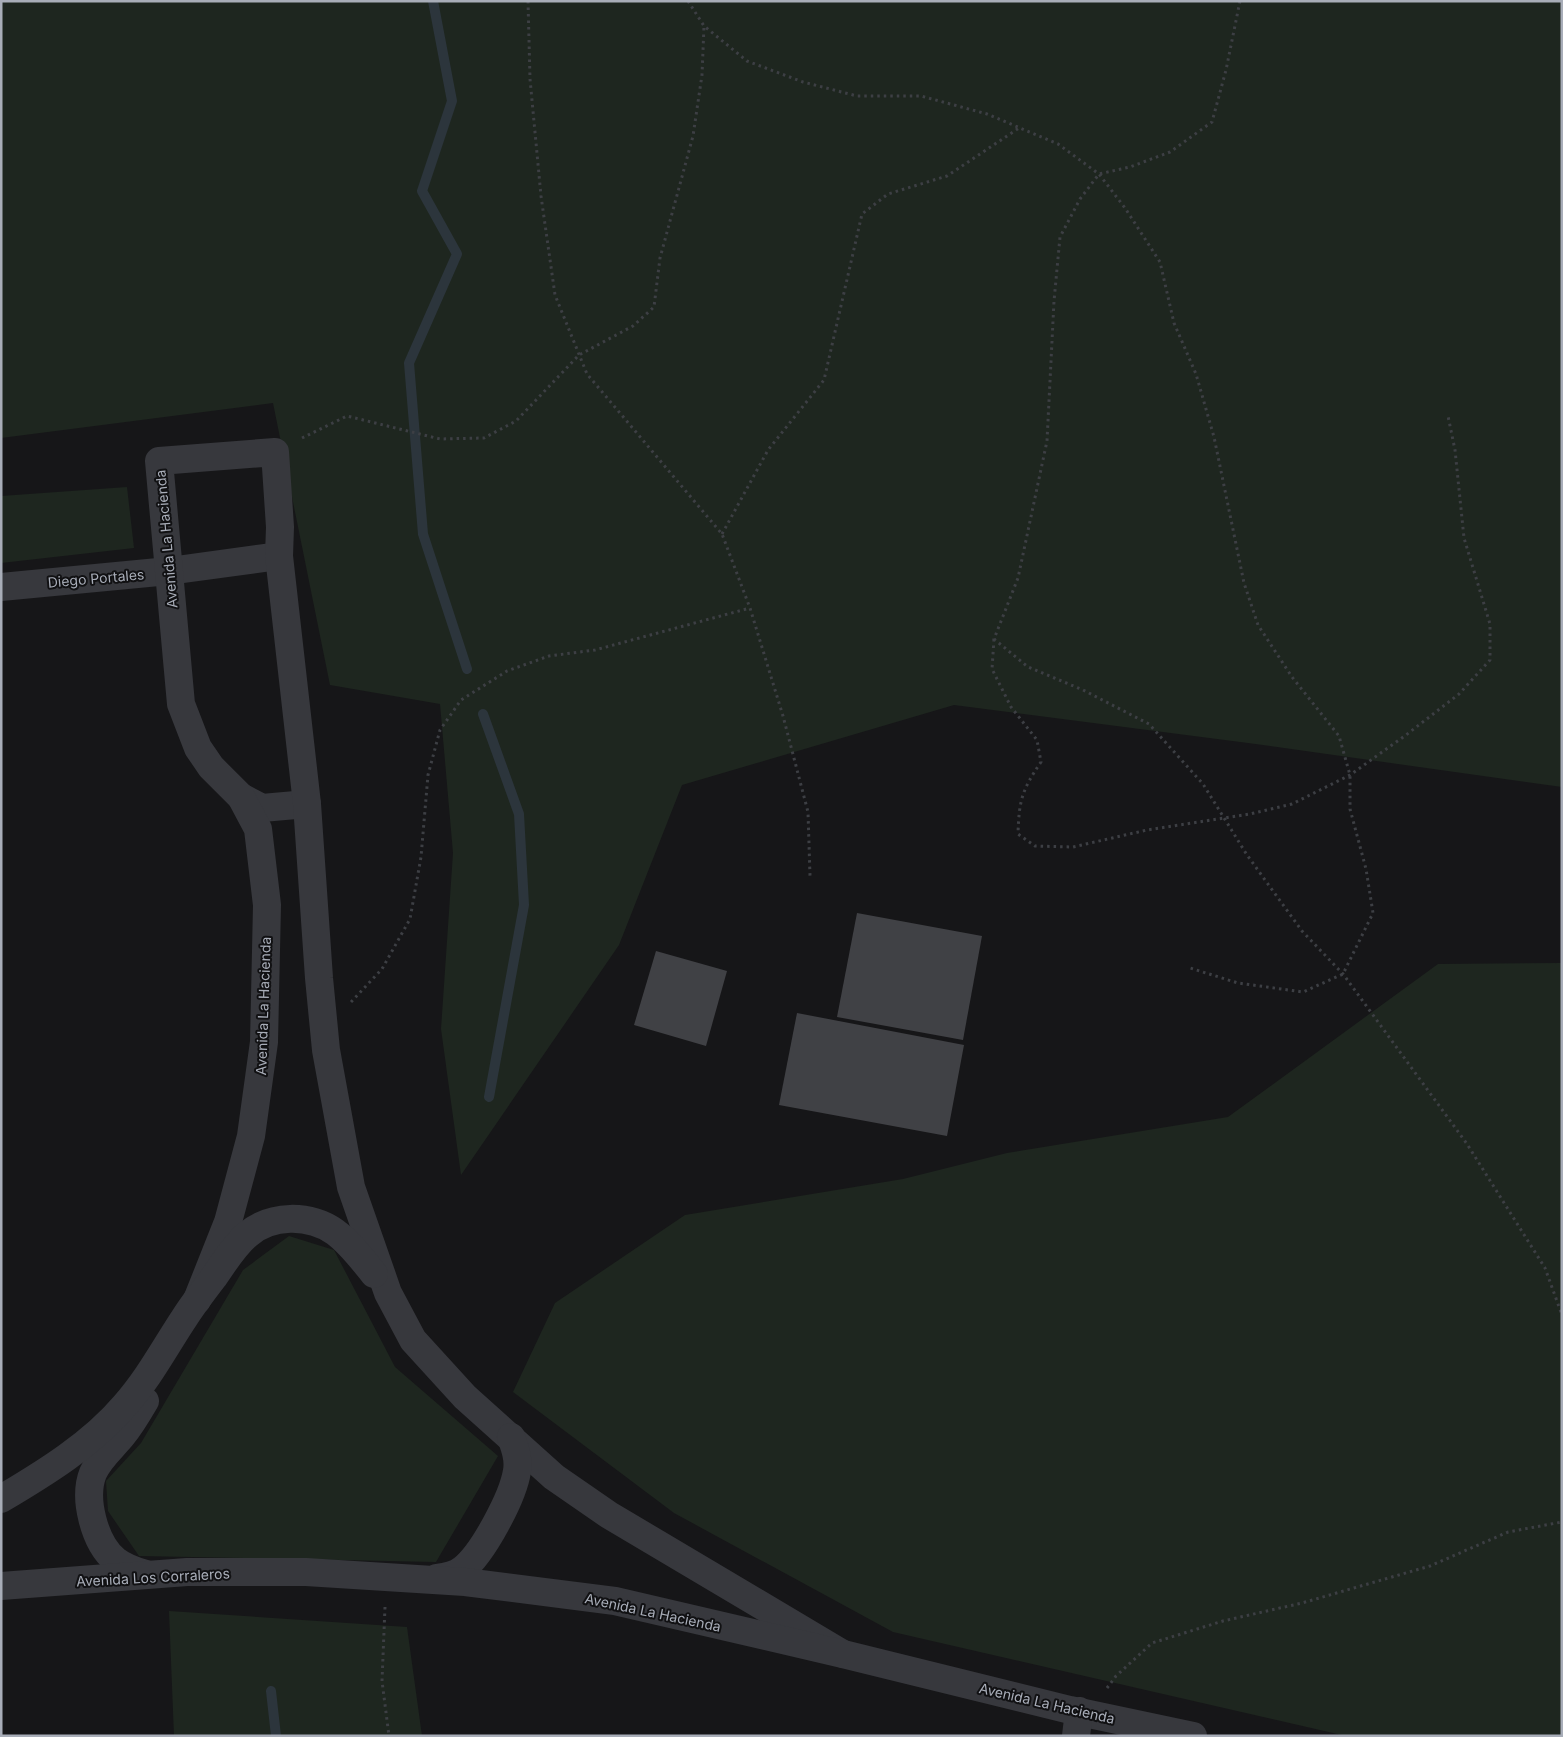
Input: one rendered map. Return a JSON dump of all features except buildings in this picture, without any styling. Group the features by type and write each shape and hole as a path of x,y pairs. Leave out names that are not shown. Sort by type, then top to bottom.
{"street":[{"name":"Avenida La Hacienda","path":"197,1300 214,1262 241,1182 260,1089 264,1042 267,905 258,829 240,797 211,767 188,727 181,704 159,462 275,452 280,527 279,556 308,804 324,1030 351,1186 388,1293 413,1340 465,1397 554,1477 608,1515 843,1654"},
{"name":"Diego Portales","path":"1,587 169,571 279,556"},
{"name":"Avenida La Hacienda","path":"240,797 262,808 308,804"},
{"name":"Avenida La Hacienda","path":"1,1499 38,1476 91,1437 124,1407 151,1373 197,1300 236,1246 247,1235 261,1226 276,1220 293,1218 309,1220 336,1233 358,1254 388,1293"},
{"name":"Avenida La Hacienda","path":"151,1373 145,1401 134,1419 104,1456 93,1473 90,1492 95,1526 101,1542 114,1559 133,1571 152,1575"},
{"name":"Avenida La Hacienda","path":"431,1580 461,1571 474,1559 493,1527 510,1495 517,1471 517,1454 511,1437"},
{"name":"Avenida Los Corraleros","path":"1,1586 187,1572 306,1572"},
{"name":"Avenida La Hacienda","path":"306,1572 431,1580 615,1601 843,1654 1078,1724 1193,1736"}],"path":[{"path":"528,1 533,108 541,196 555,295 587,374 722,534 750,608 783,716 808,812 810,876"},
{"path":"688,1 704,26 747,61 803,82 857,96 921,96 987,114 1058,144 1098,174 1125,208 1160,262 1174,323 1196,374 1214,437 1244,584 1258,624 1292,677 1339,736 1350,775 1350,809 1366,869 1373,913 1343,974 1304,992 1238,983 1190,968"},
{"path":"1240,1 1226,70 1212,122 1170,152 1130,167 1098,174 1080,199 1060,237 1054,302 1047,441 1018,578 994,639 992,669 1011,707 1037,740 1041,762 1024,788 1019,808 1018,834 1035,846 1073,847 1147,830 1250,814 1292,804 1350,775 1460,694 1490,660 1490,624 1464,538 1455,450 1448,416"},
{"path":"275,452 347,416 437,438 484,438 516,421 579,355 633,326 654,307 660,258 694,136 702,75 704,26"},
{"path":"722,534 768,450 824,380 862,214 888,194 947,176 1020,128"},
{"path":"324,1030 382,970 410,919 421,857 428,775 440,730 461,700 507,671 549,656 595,650 750,608"},
{"path":"994,639 1028,667 1083,690 1148,724 1203,784 1247,855 1302,931 1343,974 1467,1144 1545,1268 1562,1315"},
{"path":"1078,1724 1116,1676 1152,1643 1224,1621 1302,1603 1430,1566 1508,1532 1562,1522"},
{"path":"386,1576 382,1681 389,1736"}],"shaded area":[{"path":"1,1 1562,1 1562,787 1248,743 954,705 682,785 619,945 461,1175 441,1029 453,853 440,704 330,685 273,403 1,438"},
{"path":"127,487 134,548 1,563 1,496"},
{"path":"1562,963 1562,1736 1346,1736 893,1632 674,1513 513,1392 555,1303 685,1215 903,1179 1007,1153 1228,1117 1438,964"},
{"path":"289,1236 334,1250 395,1367 498,1456 436,1562 139,1556 108,1511 106,1481 141,1443 243,1270"},
{"path":"169,1611 407,1627 422,1736 174,1736"}],"waterway":[{"path":"433,1 452,101 422,191 457,254 409,363 423,534 467,669"},
{"path":"483,714 519,814 524,905 489,1097"},
{"path":"271,1691 276,1736"}]}
